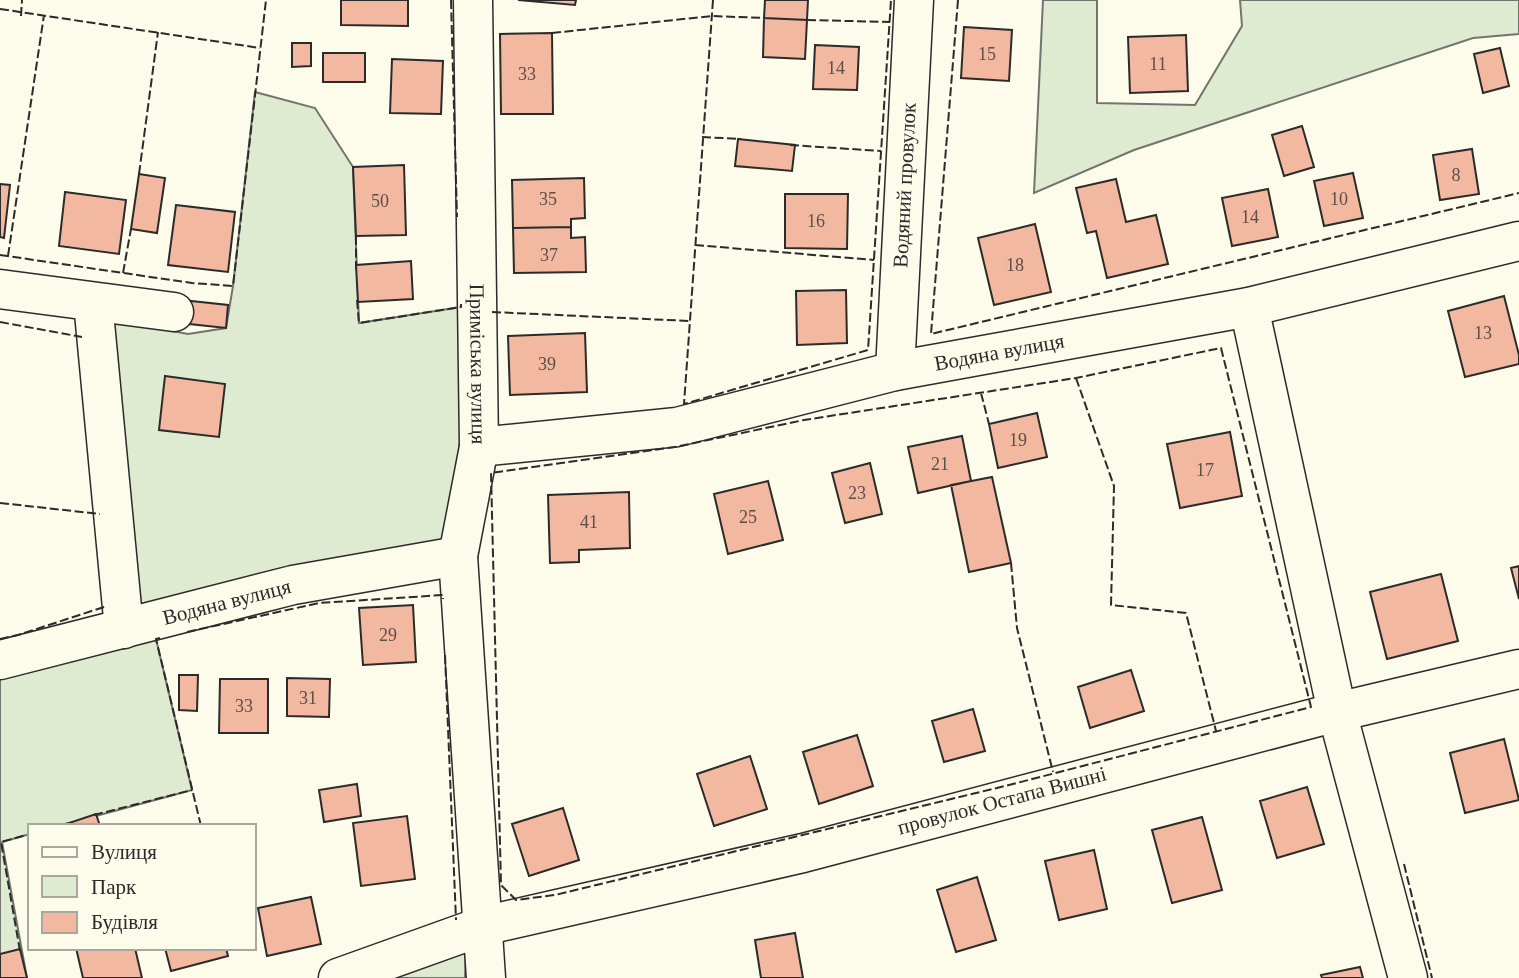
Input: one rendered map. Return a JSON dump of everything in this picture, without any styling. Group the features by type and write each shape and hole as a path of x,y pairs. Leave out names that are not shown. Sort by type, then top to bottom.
{"street":[{"name":"Приміська вулиця","path":"473,0 479,446 458,556 486,978"},
{"name":"Водяний провулок","path":"895,371 914,0"},
{"name":"Водяна вулиця","path":"479,446 677,427 895,371 1249,307 1519,241"},
{"path":"0,289 174,312"},
{"path":"93,302 124,629"},
{"path":"1249,307 1337,712 1408,978"},
{"name":"Водяна вулиця","path":"0,660 293,585 458,556"},
{"name":"провулок Остапа Вишні","path":"338,978 484,926 803,853 1337,712 1519,669"}],"green space":[{"path":"1043,0 1097,0 1097,103 1195,105 1242,26 1240,0 1519,0 1519,34 1473,38 1134,150 1034,193"},
{"path":"255,92 315,108 353,167 359,323 461,307 467,444 445,550 134,614 103,318 188,334 226,328"},
{"path":"156,639 192,790 66,824 28,824 28,835 2,842 27,978 0,978 0,673"},
{"path":"466,947 465,978 384,978"}],"building":[{"path":"341,0 408,0 408,26 341,25"},
{"path":"518,0 576,0 575,5"},
{"path":"765,0 808,0 807,20 764,18"},
{"path":"764,18 807,20 805,59 763,57"},
{"path":"964,27 1012,30 1009,81 961,78"},
{"path":"552,33 553,114 501,114 500,34"},
{"path":"1186,35 1188,91 1130,93 1128,37"},
{"path":"292,43 311,43 311,66 292,67"},
{"path":"815,45 859,47 857,90 813,89"},
{"path":"1500,48 1509,86 1483,93 1474,54"},
{"path":"323,53 365,53 365,82 323,82"},
{"path":"392,59 443,61 441,114 390,113"},
{"path":"1302,126 1314,167 1284,176 1272,135"},
{"path":"738,139 795,145 792,171 735,166"},
{"path":"1472,149 1479,194 1440,200 1433,155"},
{"path":"404,165 406,235 356,236 353,167"},
{"path":"1353,173 1363,218 1324,226 1314,181"},
{"path":"139,174 165,178 157,233 131,229"},
{"path":"584,178 585,218 571,219 571,227 513,228 512,180"},
{"path":"1116,179 1126,222 1156,215 1168,264 1107,278 1096,231 1087,233 1076,188"},
{"path":"0,184 10,185 4,238 0,237"},
{"path":"1268,189 1278,237 1232,246 1222,198"},
{"path":"65,192 126,200 119,254 59,246"},
{"path":"785,194 848,194 847,249 785,248"},
{"path":"176,205 235,212 228,272 168,265"},
{"path":"1035,224 1051,292 994,305 978,238"},
{"path":"571,227 571,238 585,237 586,272 514,273 513,228"},
{"path":"411,261 413,299 358,302 356,265"},
{"path":"846,290 847,343 797,345 796,291"},
{"path":"1504,296 1519,364 1465,377 1448,311"},
{"path":"182,300 228,305 226,328 180,323"},
{"path":"585,333 587,392 510,395 508,336"},
{"path":"165,376 225,384 219,437 159,430"},
{"path":"1037,413 1047,457 998,468 989,424"},
{"path":"1230,432 1242,496 1180,508 1167,444"},
{"path":"962,436 971,481 918,493 908,447"},
{"path":"870,463 882,514 845,523 832,473"},
{"path":"992,477 1011,563 969,572 951,485"},
{"path":"768,481 783,540 728,554 714,494"},
{"path":"629,492 630,548 579,550 579,562 550,563 548,495"},
{"path":"1519,566 1519,599 1511,568"},
{"path":"1441,574 1458,641 1387,659 1370,592"},
{"path":"413,605 416,662 363,665 359,608"},
{"path":"1131,670 1144,711 1090,728 1078,687"},
{"path":"179,675 198,675 197,711 179,710"},
{"path":"287,678 330,679 329,717 287,716"},
{"path":"220,679 268,679 268,733 219,733"},
{"path":"973,709 985,751 944,762 932,721"},
{"path":"857,735 873,786 819,804 803,752"},
{"path":"1504,739 1519,800 1465,813 1450,753"},
{"path":"750,756 767,809 714,826 697,774"},
{"path":"357,784 361,816 324,822 319,790"},
{"path":"1307,787 1324,844 1277,858 1260,801"},
{"path":"563,808 579,860 529,876 512,824"},
{"path":"96,814 99,824 66,824"},
{"path":"407,816 415,879 361,886 353,823"},
{"path":"1202,817 1222,890 1172,903 1152,830"},
{"path":"1094,850 1107,909 1059,920 1045,861"},
{"path":"977,877 996,940 956,952 937,890"},
{"path":"311,897 321,944 267,956 258,908"},
{"path":"795,933 803,978 761,978 755,940"},
{"path":"20,949 27,978 0,978 0,954"},
{"path":"76,950 135,950 142,978 83,978"},
{"path":"166,950 226,950 228,956 171,971"},
{"path":"1360,967 1363,978 1322,978 1321,975"}],"fence":[{"path":"21,16 22,0"},
{"path":"0,255 192,283 233,286 266,0"},
{"path":"451,0 457,217"},
{"path":"713,0 684,404 868,350 891,0"},
{"path":"958,0 931,334 1519,193"},
{"path":"0,9 260,48"},
{"path":"8,256 44,15"},
{"path":"552,33 712,16 764,18"},
{"path":"807,20 890,22"},
{"path":"139,174 158,32"},
{"path":"702,137 741,139"},
{"path":"790,145 881,151"},
{"path":"123,273 131,229"},
{"path":"356,236 356,269"},
{"path":"695,245 874,260"},
{"path":"357,300 359,323 461,307 461,304"},
{"path":"492,312 690,321"},
{"path":"0,322 82,337"},
{"path":"1221,348 1311,707 1009,785 555,895 516,900 501,885 491,473 675,447 804,420 1076,378 1221,348"},
{"path":"1076,378 1114,486 1111,605 1186,613 1216,731"},
{"path":"981,393 989,424"},
{"path":"0,503 100,514"},
{"path":"1011,563 1017,628 1053,772"},
{"path":"187,632 319,603 443,595 443,599"},
{"path":"0,639 107,606"},
{"path":"160,638 156,639 201,824"},
{"path":"445,655 456,920"},
{"path":"94,815 192,790"},
{"path":"65,824 71,822"},
{"path":"20,951 1,842 28,835"},
{"path":"1404,864 1432,978"}]}
